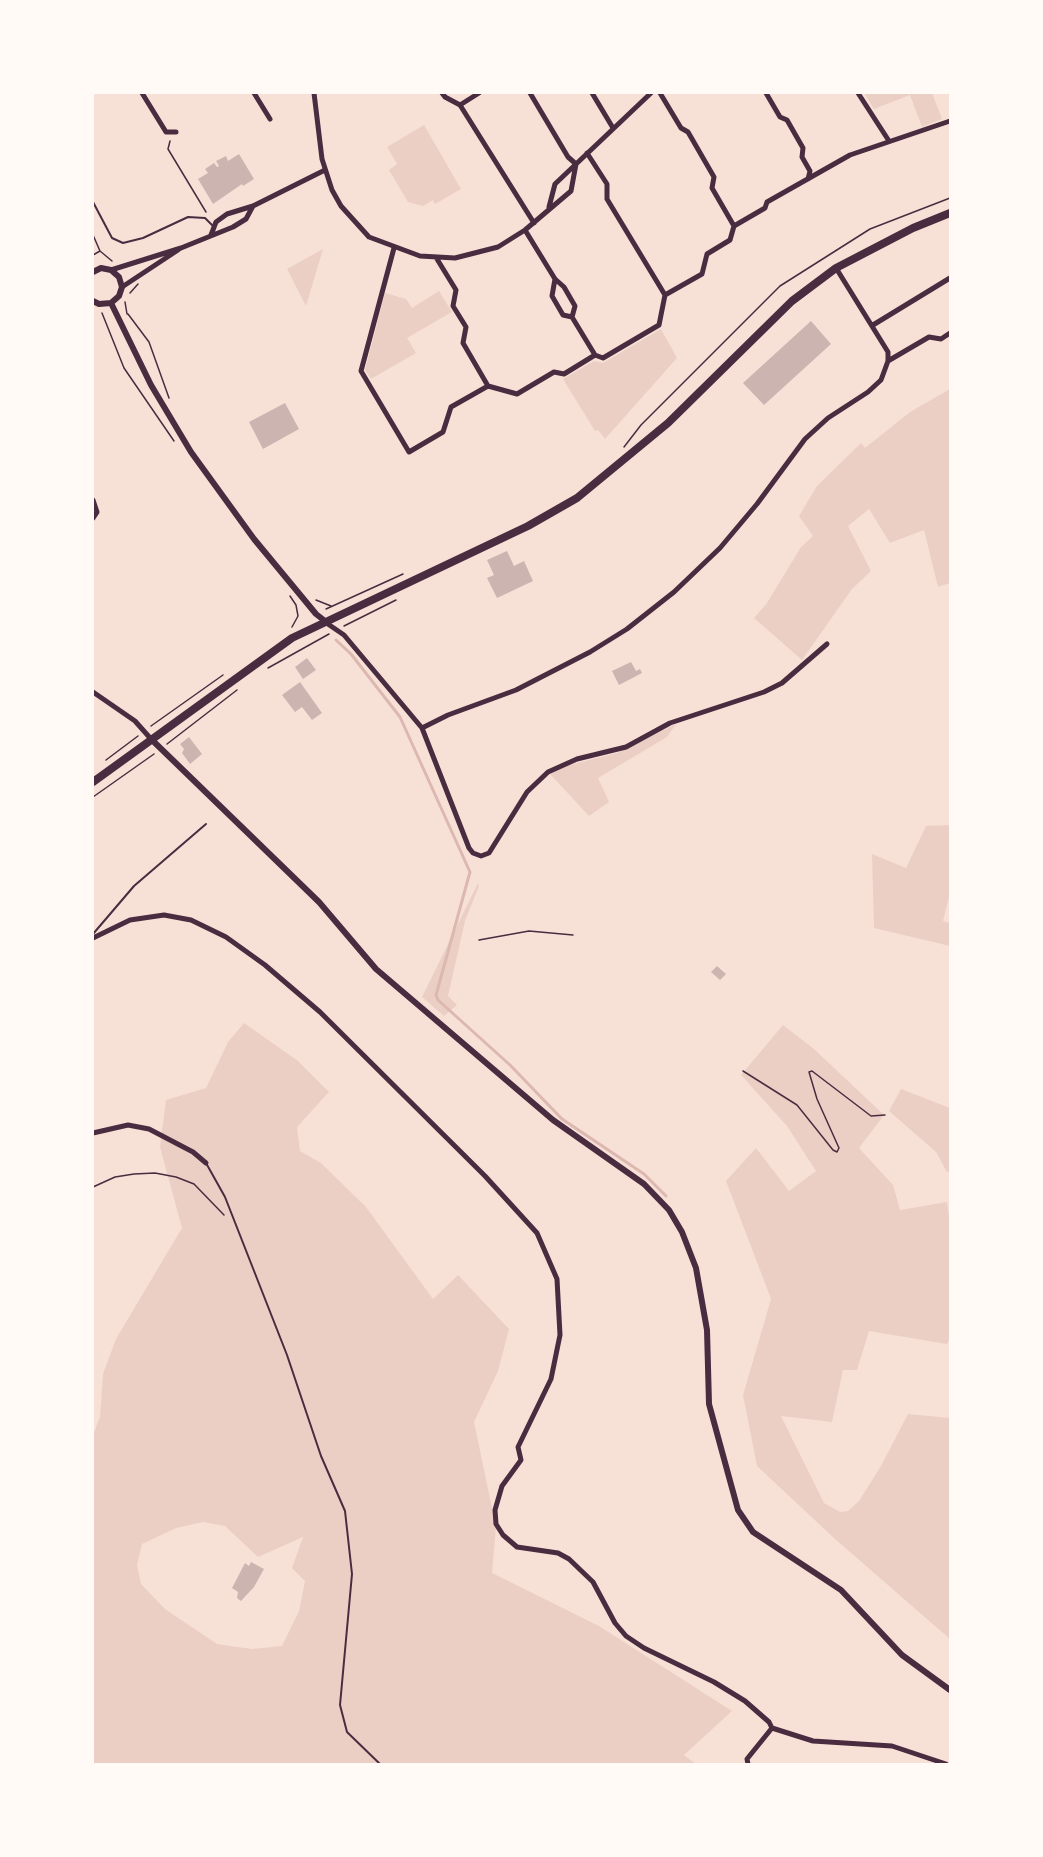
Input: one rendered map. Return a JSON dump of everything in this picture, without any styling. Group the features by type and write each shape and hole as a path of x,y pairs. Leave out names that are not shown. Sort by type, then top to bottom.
{"main road":[{"path":"93,782 261,659 325,621 528,526 577,498 668,423 792,301 836,268 913,228 950,213"}],"street":[{"path":"142,93 166,132 176,132"},
{"path":"254,93 270,119"},
{"path":"314,93 325,170 332,190 357,225 369,237 394,248 437,259 455,258 486,251 525,230 571,191 576,164"},
{"path":"442,93 460,105 534,223"},
{"path":"460,105 479,93"},
{"path":"530,93 568,157 576,164"},
{"path":"592,93 613,128"},
{"path":"660,93 681,128 688,132 714,177 712,188 734,226"},
{"path":"766,93 780,117 787,120 803,148 802,157 810,171 808,179"},
{"path":"858,93 889,141"},
{"path":"549,208 555,184 649,94"},
{"path":"666,295 702,273 707,254 730,240 734,226 765,208 767,202 850,155 950,122"},
{"path":"555,279 552,296 563,315 572,317 595,355 603,358 659,325 666,295 607,199 607,184 587,153"},
{"path":"211,235 214,224 227,214 253,206 325,170"},
{"path":"93,263 95,271 111,270 181,248 243,222 253,206"},
{"path":"525,230 555,279 564,287 575,306 572,317"},
{"path":"122,287 181,248"},
{"path":"394,248 361,371 409,452 444,432 450,407 488,386 517,394 554,372 564,374 595,355"},
{"path":"437,259 456,290 453,306 466,327 463,343 488,386"},
{"path":"422,729 447,715 516,690 590,652 627,629 674,592 720,548 757,504 805,439 828,418 868,392 881,380 888,361 888,352 836,268"},
{"path":"93,301 99,304 111,303 119,297 122,287 119,277 111,270"},
{"path":"873,325 950,278"},
{"path":"111,303 152,385 190,452 254,539 316,614 338,629 422,729 473,853 481,856 489,854 527,792 548,772 577,759 626,747 670,723 758,695 782,683 827,644"},
{"path":"888,361 928,337 940,339 950,333"},
{"path":"93,500 96,512 93,518"},
{"path":"93,692 135,721 160,750 318,902 376,969 553,1120 644,1184 669,1210 682,1232 696,1268 707,1330 709,1404 738,1510 753,1532 841,1590 902,1655 950,1690"},
{"path":"93,939 130,920 164,915 191,920 226,937 265,965 320,1012 486,1176 537,1233 557,1279 560,1335 551,1378 518,1447 521,1460 502,1486 495,1510 496,1524 503,1535 517,1547 558,1553 569,1559 593,1582 615,1623 626,1636 644,1648 714,1682 745,1701 769,1722 772,1728 813,1741 885,1745 946,1764"},
{"path":"93,1133 128,1125 150,1130 194,1152 206,1163"},
{"path":"748,1764 747,1759 772,1728"}],"lane":[{"path":"93,202 112,238 123,243 143,238 188,217 205,218 214,224"},
{"path":"93,933 134,886 206,824"},
{"path":"206,1163 217,1179 234,1220 287,1355 321,1456 345,1511 352,1574 340,1705 347,1732 380,1764"}],"path":[{"path":"166,132 170,139 168,149 214,224"},
{"path":"620,452 641,425 780,286 870,229 950,198"},
{"path":"93,235 100,251"},
{"path":"96,309 102,312 106,322"},
{"path":"128,314 149,342 171,404"},
{"path":"316,614 409,572"},
{"path":"312,597 321,604 332,606"},
{"path":"292,628 300,623"},
{"path":"262,671 338,629"},
{"path":"102,763 230,671"},
{"path":"93,797 160,750 243,686"},
{"path":"479,940 529,931 573,935"},
{"path":"743,1071 797,1105 837,1152 839,1148 817,1099 810,1072 812,1071 871,1116 885,1115"},
{"path":"93,1187 115,1177 134,1174 155,1173 176,1177 194,1184 224,1215 234,1220"}],"shaded area":[{"path":"864,93 932,93 942,119 922,127 910,95 874,109"},
{"path":"424,125 461,189 435,204 433,200 423,206 408,202 389,170 397,164 387,147"},
{"path":"323,249 306,306 287,269"},
{"path":"439,291 452,312 407,338 416,353 371,379 365,370 385,293 406,299 412,308"},
{"path":"661,329 677,358 605,439 598,430 595,431 563,379 594,361 603,363"},
{"path":"950,389 950,583 938,587 924,530 890,543 869,509 848,526 871,571 852,589 802,660 754,618 767,603 801,547 813,536 799,516 817,486 861,443 865,448 910,412"},
{"path":"676,724 667,737 598,778 609,802 589,816 550,774 569,765 617,753"},
{"path":"950,825 950,893 943,921 950,923 950,946 874,928 872,854 906,868 926,826"},
{"path":"478,883 479,886 465,921 448,996 457,1005 444,1016 422,997"},
{"path":"244,1023 298,1061 329,1092 297,1127 300,1151 321,1163 366,1207 433,1299 458,1275 509,1329 498,1371 474,1422 496,1527 492,1573 599,1626 732,1711 684,1755 696,1764 93,1764 93,1435 100,1417 103,1374 116,1339 182,1228 160,1147 166,1100 206,1088 228,1042","holes":["203,1522 225,1526 258,1557 303,1537 292,1568 305,1581 299,1611 282,1646 252,1649 217,1644 165,1609 141,1584 137,1565 142,1544 176,1528"]},
{"path":"783,1025 814,1049 884,1115 859,1148 893,1185 900,1210 947,1202 950,1222 950,1338 947,1344 869,1331 857,1370 843,1370 832,1422 781,1416 824,1503 840,1512 848,1511 859,1501 881,1466 908,1414 950,1418 950,1639 835,1539 757,1466 743,1395 771,1299 726,1181 756,1148 789,1191 816,1171 787,1126 741,1075"},
{"path":"901,1089 950,1108 950,1171 947,1172 936,1152 889,1111"}],"building":[{"path":"239,154 254,179 243,186 242,184 213,204 198,179 208,173 205,169 214,163 217,167 219,166 216,161 226,156 228,161"},
{"path":"811,321 831,344 764,405 743,383"},
{"path":"285,403 299,429 263,449 249,422"},
{"path":"507,551 514,566 524,561 533,581 497,598 487,578 494,575 487,560"},
{"path":"307,658 316,670 303,679 295,667"},
{"path":"631,662 636,671 640,669 642,673 619,685 612,671"},
{"path":"300,682 322,713 312,720 302,707 295,712 282,695"},
{"path":"189,737 202,754 190,764 182,753 184,749 180,744"},
{"path":"717,966 726,974 720,980 711,972"},
{"path":"251,1562 264,1569 254,1587 241,1601 237,1598 238,1592 232,1588 245,1563 249,1566"}],"waterway":[{"path":"336,640 351,654 400,717 470,872 436,995 438,1000 510,1065 562,1119 644,1174 666,1196"}]}
